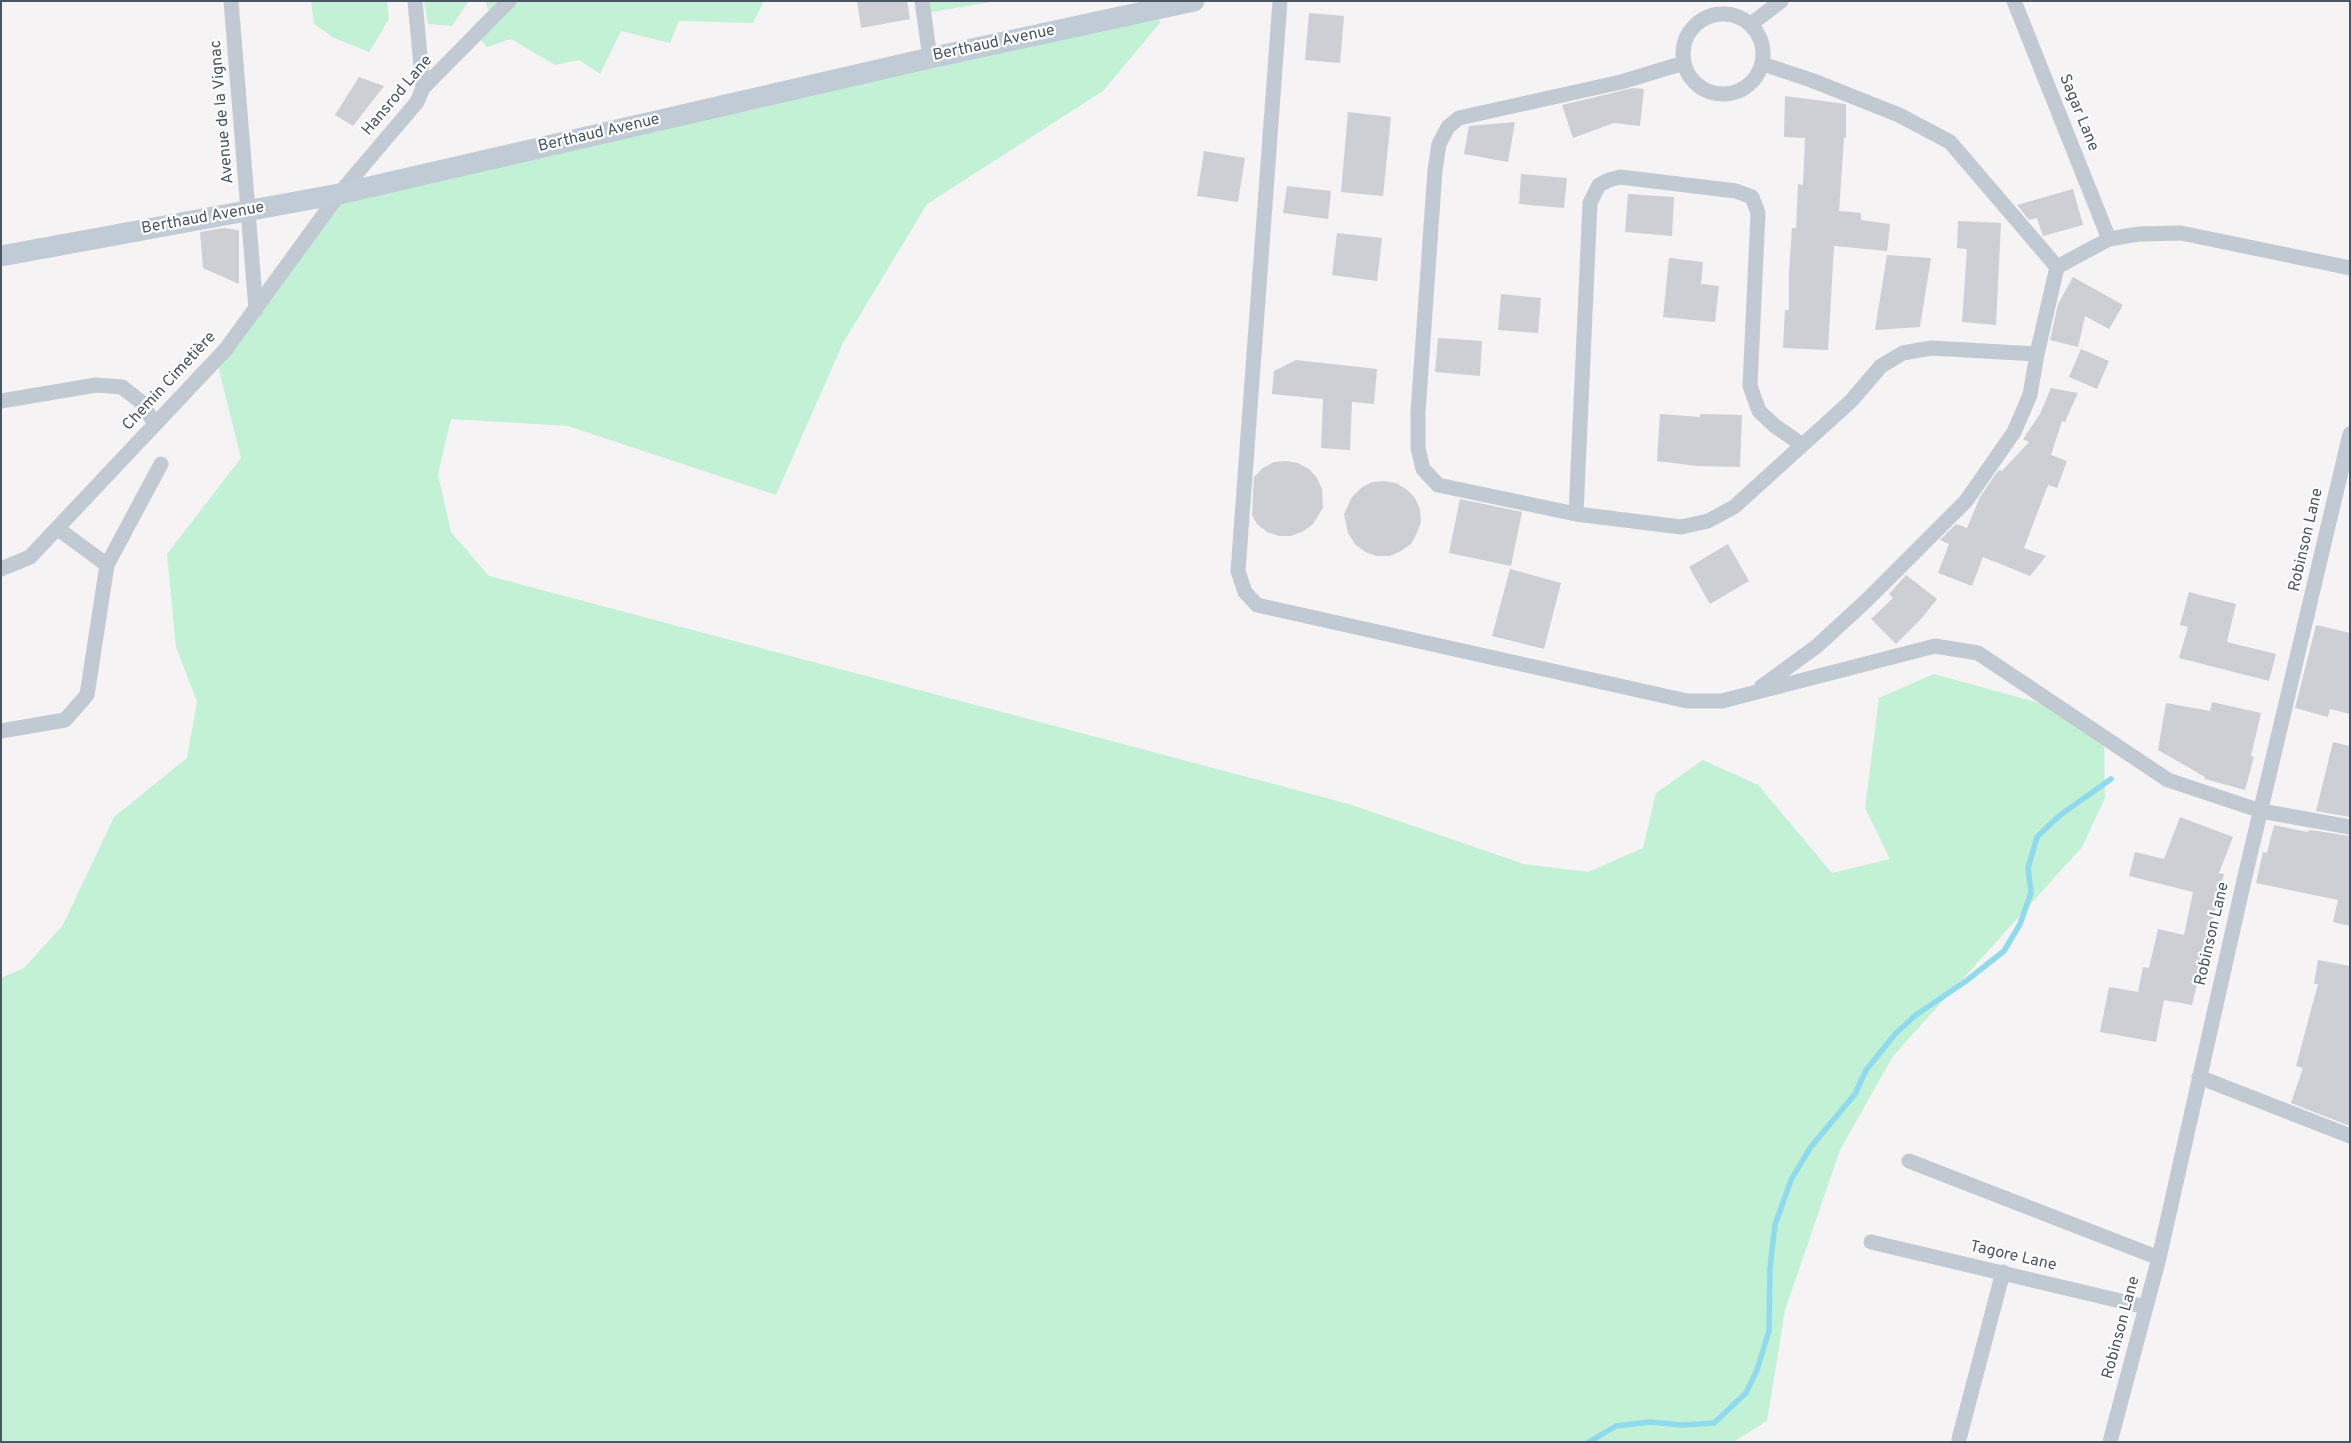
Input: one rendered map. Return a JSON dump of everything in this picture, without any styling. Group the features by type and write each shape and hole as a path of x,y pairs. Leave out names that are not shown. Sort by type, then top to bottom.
{"street":[{"name":"Avenue de la Vignac","path":"231,1 256,310"},
{"path":"415,1 423,88"},
{"name":"Hansrod Lane","path":"339,194 416,102 423,88 509,1"},
{"path":"922,1 930,58"},
{"name":"Berthaud Avenue","path":"1,256 339,194 930,58 1194,1"},
{"path":"1280,1 1238,572 1245,592 1257,605 1687,701 1722,701 1935,646 1978,653 2168,780 2260,811 2350,827"},
{"path":"1751,24 1781,1"},
{"name":"Sagar Lane","path":"2014,1 2109,239"},
{"path":"1715,14 1728,14 1740,17 1751,24 1762,42 1762,64 1758,75 1740,91 1722,94 1705,91 1688,74 1684,63 1683,50 1686,38 1693,27 1703,19 1715,14"},
{"path":"1684,63 1621,82 1459,118 1448,127 1440,144 1435,170 1418,412 1418,448 1423,469 1438,484 1576,514 1681,526 1708,521 1734,507 1801,444 1851,401 1881,366 1903,353 1930,348 2037,354"},
{"path":"1762,64 1811,80 1890,112 1924,127 1950,142 2057,267"},
{"path":"1576,514 1590,203 1599,185 1609,180 1620,178 1736,191 1752,198 1758,213 1750,386 1759,411 1775,426 1801,444"},
{"name":"Chemin Cimetière","path":"1,569 30,557 226,349 339,194"},
{"path":"1756,691 1817,646 1966,501 2014,432 2030,395 2037,354 2057,267 2109,239 2139,234 2181,233 2350,268"},
{"path":"1,401 96,386 122,387 140,402 155,424"},
{"name":"Robinson Lane","path":"2110,1442 2159,1258 2198,1076 2350,434"},
{"path":"1,731 64,720 87,695 107,565 161,464"},
{"path":"57,528 107,565"},
{"path":"2198,1076 2350,1136"},
{"path":"1909,1161 2159,1258"},
{"name":"Tagore Lane","path":"1871,1242 2146,1307"},
{"path":"1959,1439 2003,1272"}],"green space":[{"path":"311,1 387,1 389,19 369,52 334,38 314,24"},
{"path":"424,1 469,1 452,26 428,24"},
{"path":"485,1 764,1 753,23 679,21 670,43 621,31 600,74 579,60 555,65 511,39 487,47 471,28 489,11"},
{"path":"919,1 998,1 920,14"},
{"path":"1158,9 1160,23 1103,91 927,204 843,343 776,495 568,426 451,419 438,474 451,532 489,576 1349,804 1524,864 1588,872 1643,848 1656,793 1703,760 1758,785 1832,873 1890,859 1865,808 1879,698 1934,674 2047,705 2104,740 2105,798 2082,847 1893,1056 1840,1150 1785,1310 1767,1421 1733,1442 1,1442 1,978 24,968 63,925 114,817 187,758 197,702 176,647 167,554 241,458 218,366 341,195"}],"building":[{"path":"857,1 907,1 910,19 861,28"},
{"path":"1309,13 1344,16 1340,63 1305,60"},
{"path":"359,77 384,86 353,126 335,115"},
{"path":"1633,88 1644,89 1640,126 1614,123 1573,138 1562,105"},
{"path":"1785,96 1846,104 1846,138 1844,138 1839,211 1861,213 1861,220 1890,224 1887,251 1834,246 1828,350 1783,348 1785,310 1789,310 1792,228 1796,228 1798,184 1803,185 1805,138 1784,137"},
{"path":"1348,112 1391,117 1383,196 1341,192"},
{"path":"1515,122 1508,162 1464,154 1469,126"},
{"path":"1204,151 1245,158 1238,202 1197,196"},
{"path":"1521,174 1567,178 1564,208 1519,204"},
{"path":"1287,186 1331,191 1328,219 1283,213"},
{"path":"2073,189 2083,225 2043,236 2037,218 2029,220 2017,205"},
{"path":"1628,194 1674,197 1672,236 1625,232"},
{"path":"1958,221 2001,223 1996,325 1962,322 1967,249 1957,248"},
{"path":"223,228 239,230 239,284 203,268 200,232"},
{"path":"1337,233 1382,238 1377,281 1332,275"},
{"path":"1887,255 1931,258 1920,327 1875,330"},
{"path":"1669,258 1703,262 1701,284 1719,286 1715,322 1663,317"},
{"path":"2073,277 2123,305 2109,329 2085,316 2078,347 2050,340 2058,304"},
{"path":"1501,294 1541,298 1538,333 1498,330"},
{"path":"1438,338 1482,341 1480,376 1435,372"},
{"path":"2081,349 2109,361 2097,389 2069,377"},
{"path":"1296,360 1377,369 1374,404 1352,402 1350,450 1321,448 1323,399 1272,394 1274,371"},
{"path":"2051,388 2078,393 2065,422 2062,421 2051,455 2067,461 2057,488 2048,485 2024,548 2046,556 2030,576 1983,557 1972,586 1938,573 1949,544 1940,540 1956,524 1967,528 1980,497 1995,475 1999,470 2002,471 2029,442 2023,439 2040,414"},
{"path":"1660,414 1700,417 1700,414 1742,415 1740,467 1698,466 1657,461"},
{"path":"1274,462 1298,463 1309,469 1317,478 1322,489 1323,508 1313,524 1304,531 1291,536 1279,536 1267,532 1257,524 1252,515 1254,477 1263,468"},
{"path":"1372,482 1396,483 1415,498 1420,509 1421,522 1411,544 1390,556 1377,556 1365,552 1355,544 1348,533 1344,514 1352,497 1361,488"},
{"path":"1460,499 1522,512 1511,566 1449,553"},
{"path":"1728,544 1749,581 1710,604 1689,567"},
{"path":"1510,569 1561,583 1544,649 1492,636"},
{"path":"1906,575 1937,599 1922,618 1896,644 1871,619 1893,598 1889,594"},
{"path":"2189,592 2236,604 2227,642 2276,654 2269,681 2179,658 2188,627 2180,625"},
{"path":"2316,625 2350,633 2350,714 2330,709 2328,717 2295,708"},
{"path":"2212,702 2261,713 2251,756 2254,757 2245,790 2205,779 2205,777 2158,750 2166,703 2210,711"},
{"path":"2333,742 2350,746 2350,817 2316,811"},
{"path":"2180,817 2233,837 2219,873 2224,874 2192,1005 2164,1000 2156,1042 2100,1032 2109,987 2138,992 2143,967 2149,968 2158,929 2184,935 2193,892 2129,876 2135,852 2164,859"},
{"path":"2274,825 2307,832 2311,830 2350,836 2350,926 2333,922 2338,900 2256,883 2263,852 2267,853"},
{"path":"2318,960 2350,966 2350,1126 2291,1103 2303,1068 2296,1066 2318,984 2314,984"}],"waterway":[{"path":"1589,1442 1616,1426 1650,1422 1682,1425 1714,1423 1746,1393 1757,1370 1769,1331 1770,1268 1775,1225 1791,1180 1810,1148 1855,1094 1866,1070 1896,1033 1916,1015 1966,981 2004,951 2020,924 2031,893 2028,868 2037,837 2059,816 2111,779"}]}
